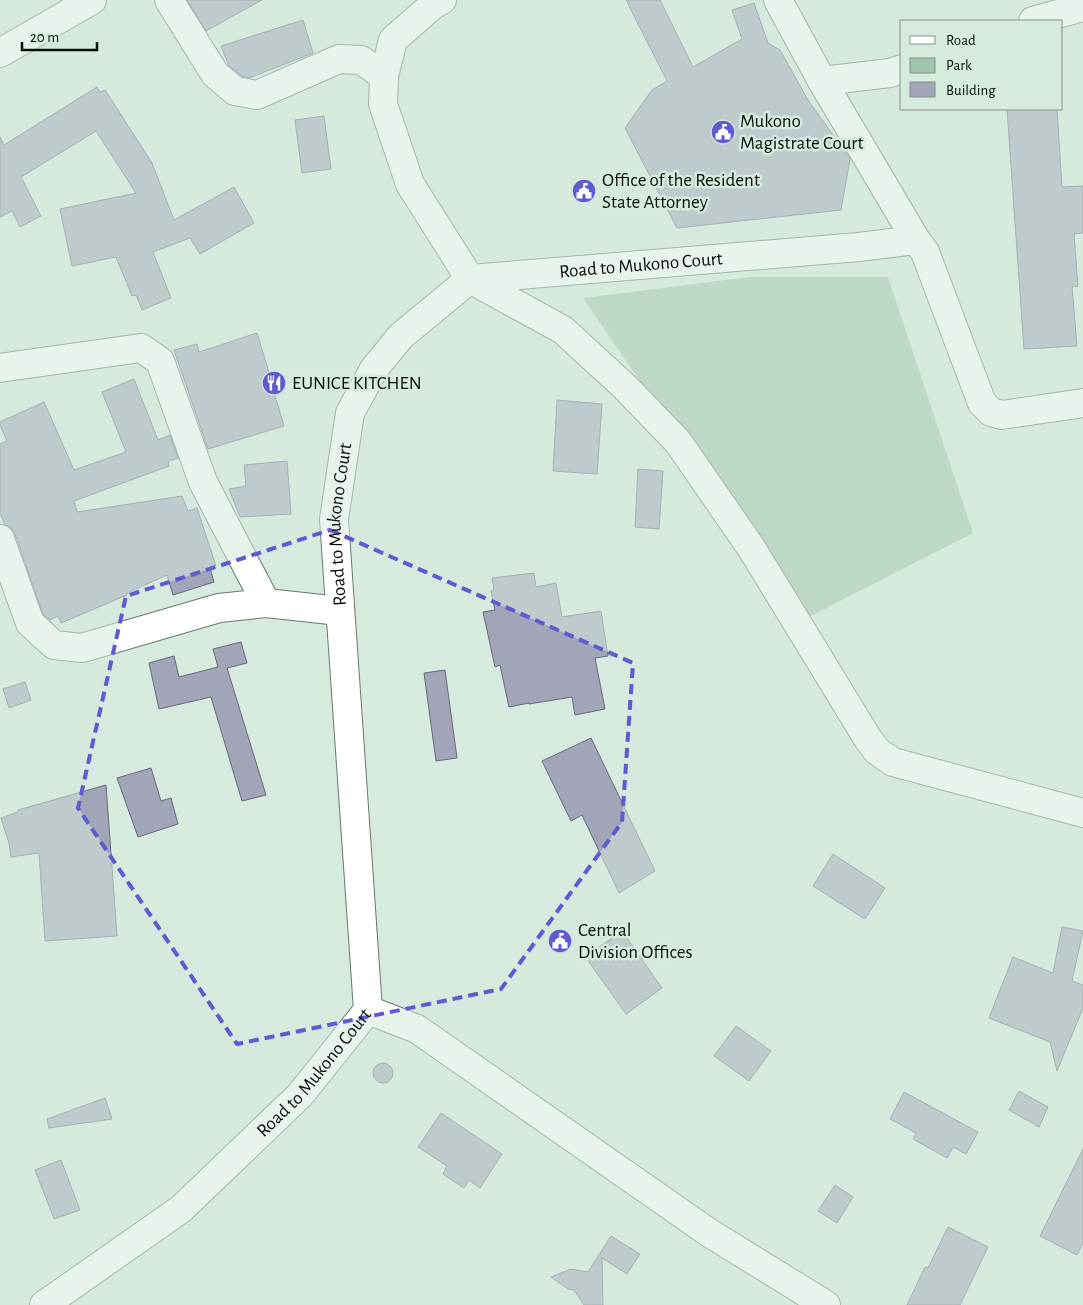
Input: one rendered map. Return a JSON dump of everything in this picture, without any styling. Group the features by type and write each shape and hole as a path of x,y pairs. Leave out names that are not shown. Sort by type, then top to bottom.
{"street":[{"path":"0,53 92,0"},
{"path":"170,0 215,74 235,91 257,95 339,59 361,60 384,76"},
{"path":"442,0 433,5 393,40 384,76 383,104 410,184 470,280 563,330 626,387 678,442 752,549 877,751 893,762 1083,813"},
{"path":"778,0 822,81 916,240 925,252 982,403 991,412 1002,415 1083,403"},
{"path":"1037,20 1083,7"},
{"path":"822,81 890,73 900,70"},
{"name":"Road to Mukono Court","path":"44,1305 181,1209 300,1095 368,1010 334,519 350,413 374,369 401,336 470,280 849,248 916,240"},
{"path":"0,368 141,348 160,361 202,482 266,603"},
{"path":"0,539 30,624 54,645 82,648 219,608 266,603 340,611"},
{"path":"368,1010 417,1029 708,1232 826,1305"}],"highlighted area":[{"path":"330,530 633,663 622,822 501,989 237,1044 78,808 126,596"}],"green space":[{"path":"749,277 888,277 973,533 803,620 583,298"}],"building":[{"path":"187,0 262,0 206,31"},
{"name":"Mukono Magistrate Court","path":"626,0 660,0 693,67 742,39 732,10 754,3 768,43 780,50 808,100 850,159 841,210 677,228 625,128 652,90 667,81"},
{"path":"303,20 313,53 249,78 242,76 229,66 221,46"},
{"path":"97,87 100,92 105,90 152,163 174,220 234,187 254,223 200,254 190,238 153,252 171,298 142,310 136,295 132,296 116,257 72,266 60,209 136,193 96,131 21,177 41,216 20,227 12,211 0,217 0,137 4,145"},
{"path":"1007,110 1057,110 1062,187 1083,186 1083,233 1074,234 1078,286 1072,287 1077,346 1024,349"},
{"path":"324,116 331,169 302,173 295,120"},
{"path":"257,333 284,426 208,449 174,350 197,344 199,352"},
{"path":"134,379 158,440 170,435 178,458 168,461 169,466 74,501 77,512 182,496 188,511 197,508 216,566 210,568 214,582 173,595 167,575 127,593 127,595 61,623 58,616 50,620 43,614 15,534 10,527 5,525 0,513 0,444 7,441 0,422 44,402 74,470 126,452 102,392"},
{"path":"557,400 602,404 597,474 553,471"},
{"path":"287,461 291,514 240,517 229,489 246,486 244,465"},
{"path":"638,469 663,471 659,529 635,527"},
{"path":"534,573 536,587 556,583 562,617 601,611 608,656 595,658 605,709 575,715 572,697 509,707 500,665 495,667 483,612 495,610 491,591 494,590 492,578"},
{"path":"241,642 247,663 227,668 266,795 242,801 211,697 159,709 149,663 174,656 179,677 218,667 213,649"},
{"path":"445,670 457,758 436,761 424,673"},
{"path":"25,682 31,700 9,708 3,689"},
{"path":"591,738 655,871 619,893 582,815 571,821 542,761"},
{"path":"151,768 161,801 171,798 178,824 138,837 117,778"},
{"path":"106,785 117,936 45,941 39,853 11,857 9,843 1,818 18,812 18,810"},
{"path":"833,854 885,888 865,919 813,886"},
{"path":"1062,927 1083,931 1072,981 1083,985 1083,1008 1057,1071 1050,1042 989,1018 1013,957 1053,973"},
{"path":"622,931 662,988 626,1014 589,962 589,954"},
{"path":"736,1026 771,1051 749,1081 714,1056"},
{"path":"383,1063 390,1066 393,1073 390,1080 383,1083 376,1080 373,1073 376,1066"},
{"path":"1019,1091 1048,1107 1039,1127 1009,1110"},
{"path":"904,1092 978,1132 966,1154 953,1147 947,1158 913,1139 916,1133 890,1119"},
{"path":"105,1098 112,1119 49,1128 47,1119"},
{"path":"441,1113 502,1154 480,1188 469,1180 464,1188 443,1174 447,1166 418,1147"},
{"path":"1083,1149 1083,1243 1077,1255 1040,1236"},
{"path":"61,1160 80,1210 54,1219 35,1170"},
{"path":"835,1185 853,1197 837,1223 818,1211"},
{"path":"948,1227 988,1247 960,1305 907,1305 925,1267 928,1268"},
{"path":"611,1236 640,1254 627,1274 602,1258 603,1305 584,1305 574,1290 568,1289 551,1277 571,1269 588,1272"}],"place":[{"name":"Mukono Magistrate Court","path":"723,132"},
{"name":"Office of the Resident State Attorney","path":"584,191"},
{"name":"EUNICE KITCHEN","path":"274,383"},
{"name":"Central Division Offices","path":"560,941"}]}
